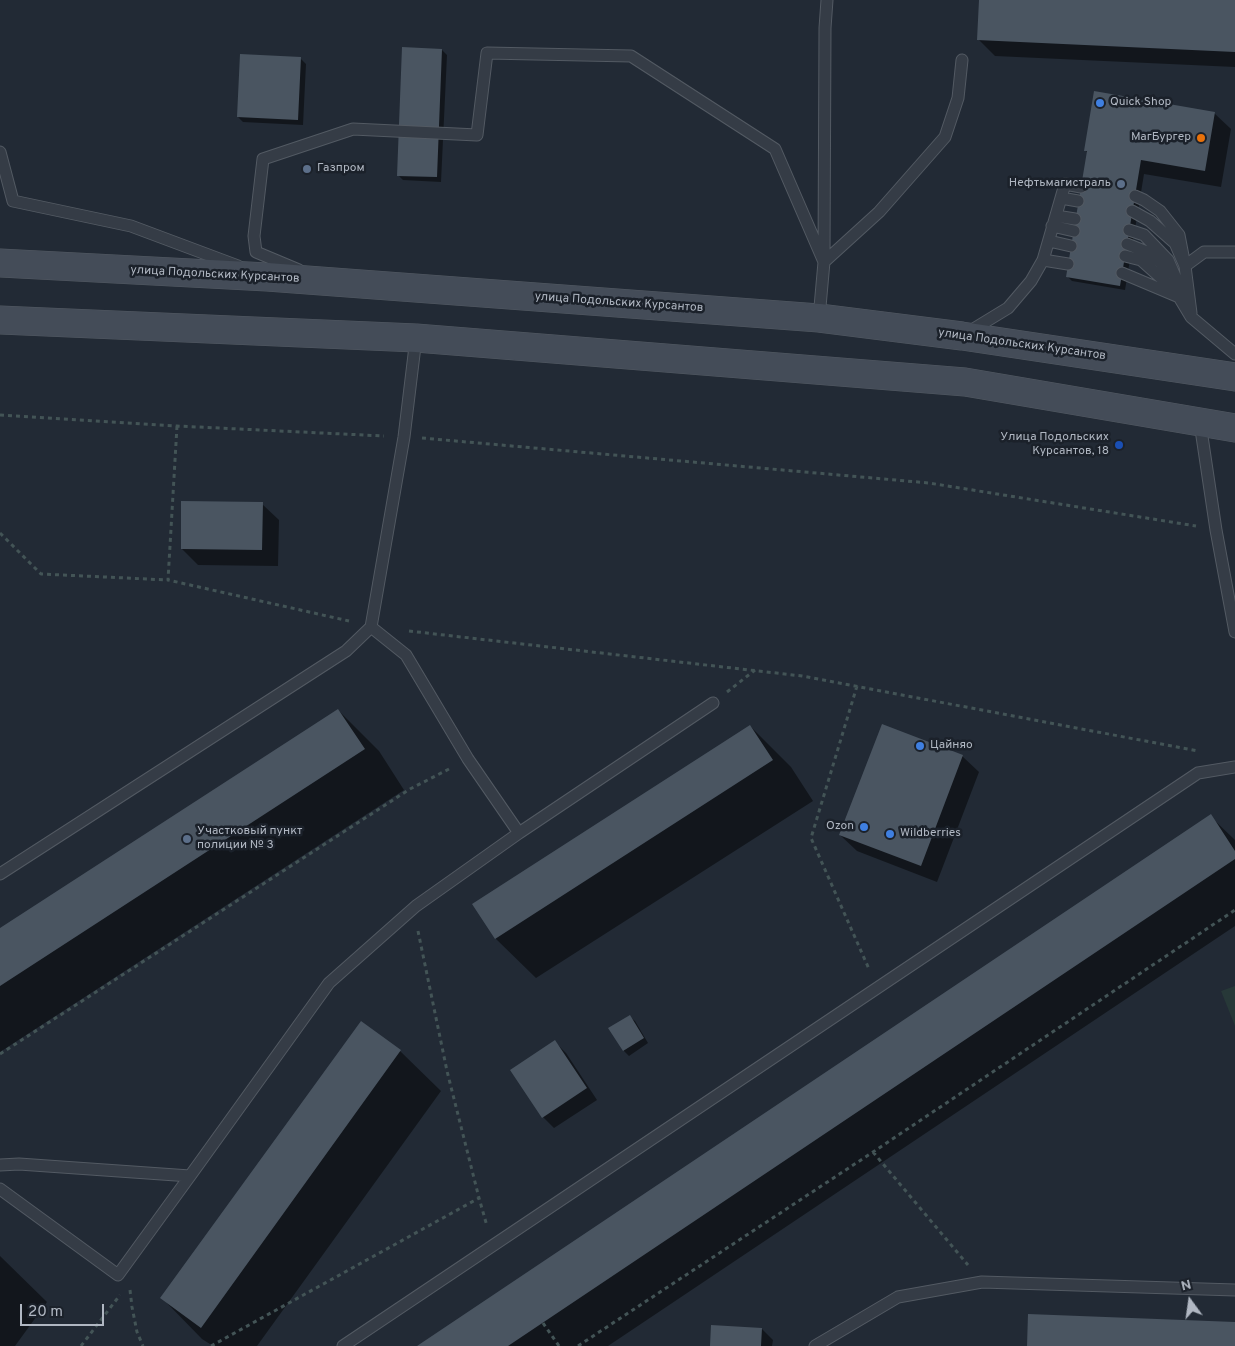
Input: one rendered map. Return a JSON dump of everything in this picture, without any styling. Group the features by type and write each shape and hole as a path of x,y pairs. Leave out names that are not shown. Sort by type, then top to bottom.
{"main road":[{"name":"улица Подольских Курсантов","path":"0,263 267,277 819,318 962,336 1235,377"},
{"path":"0,320 416,338 965,382 1235,428"}],"lane":[{"path":"819,318 824,262 825,28 828,0"},
{"path":"329,282 256,252 254,236 264,159 353,129 477,135 486,52 631,56 775,149 824,262"},
{"path":"824,262 879,212 945,137 958,98 962,60"},
{"path":"0,152 13,201 132,226 267,277"},
{"path":"962,336 1008,308 1031,281 1043,260 1064,184 1081,187"},
{"path":"1135,196 1160,211 1179,235 1192,317"},
{"path":"1060,198 1078,201"},
{"path":"1132,211 1150,221 1175,243 1185,266"},
{"path":"1054,221 1076,219"},
{"path":"1054,221 1074,231"},
{"path":"1129,230 1144,235 1168,260 1192,317"},
{"path":"1048,241 1071,246"},
{"path":"1127,244 1147,252 1161,263 1192,317 1235,354"},
{"path":"1185,266 1204,252 1235,252"},
{"path":"1125,256 1141,260 1169,285 1179,297"},
{"path":"1043,260 1068,264"},
{"path":"1122,273 1179,297"},
{"path":"0,874 346,651 371,627 404,437 416,338"},
{"path":"1200,421 1216,530 1235,632"},
{"path":"371,627 406,655 468,759 519,833"},
{"path":"0,1189 118,1275 328,983 416,906 519,833 712,703"},
{"path":"343,1346 1198,773 1235,767"},
{"path":"0,1165 20,1164 190,1176"},
{"path":"816,1345 898,1297 982,1282 1235,1290"},
{"path":"816,1345 829,1346"}],"path":[{"path":"0,414 177,426 404,437 929,483 1216,530"},
{"path":"168,580 177,426"},
{"path":"0,534 41,574 168,580 371,627 802,676 1206,753"},
{"path":"712,703 755,670"},
{"path":"857,686 811,838 877,988"},
{"path":"0,1054 410,789 468,759"},
{"path":"416,906 416,924 447,1071 493,1246"},
{"path":"578,1346 1235,910"},
{"path":"873,1152 982,1282"},
{"path":"211,1346 479,1198"},
{"path":"81,1346 129,1283 137,1332 143,1346"},
{"path":"543,1322 559,1346"}],"shaded area":[{"path":"1235,986 1235,1026 1221,991"}],"building":[{"path":"979,0 1235,0 1235,52 977,40"},
{"path":"402,47 442,49 437,177 397,176"},
{"path":"240,54 301,57 298,120 237,117"},
{"path":"1094,91 1215,112 1205,171 1141,160 1120,286 1066,277 1087,151 1084,151"},
{"path":"181,501 263,502 262,550 181,549"},
{"path":"338,709 365,749 0,986 0,928"},
{"path":"882,724 963,755 921,866 839,835"},
{"path":"750,725 773,760 495,939 472,904"},
{"path":"1211,814 1235,851 1235,859 508,1346 417,1346"},
{"path":"630,1015 644,1038 623,1051 608,1028"},
{"path":"361,1021 401,1050 201,1328 160,1298"},
{"path":"555,1040 587,1088 542,1118 510,1070"},
{"path":"1028,1314 1235,1322 1235,1346 1027,1346"},
{"path":"711,1325 762,1328 761,1346 710,1346"}],"place":[{"name":"Quick Shop","path":"1100,103"},
{"name":"МагБургер","path":"1201,138"},
{"name":"Газпром","path":"307,169"},
{"name":"Нефтьмагистраль","path":"1121,184"},
{"name":"Улица Подольских Курсантов, 18","path":"1119,445"},
{"name":"Цайняо","path":"920,746"},
{"name":"Ozon","path":"864,827"},
{"name":"Wildberries","path":"890,834"},
{"name":"Участковый пункт полиции № 3","path":"187,839"}]}
